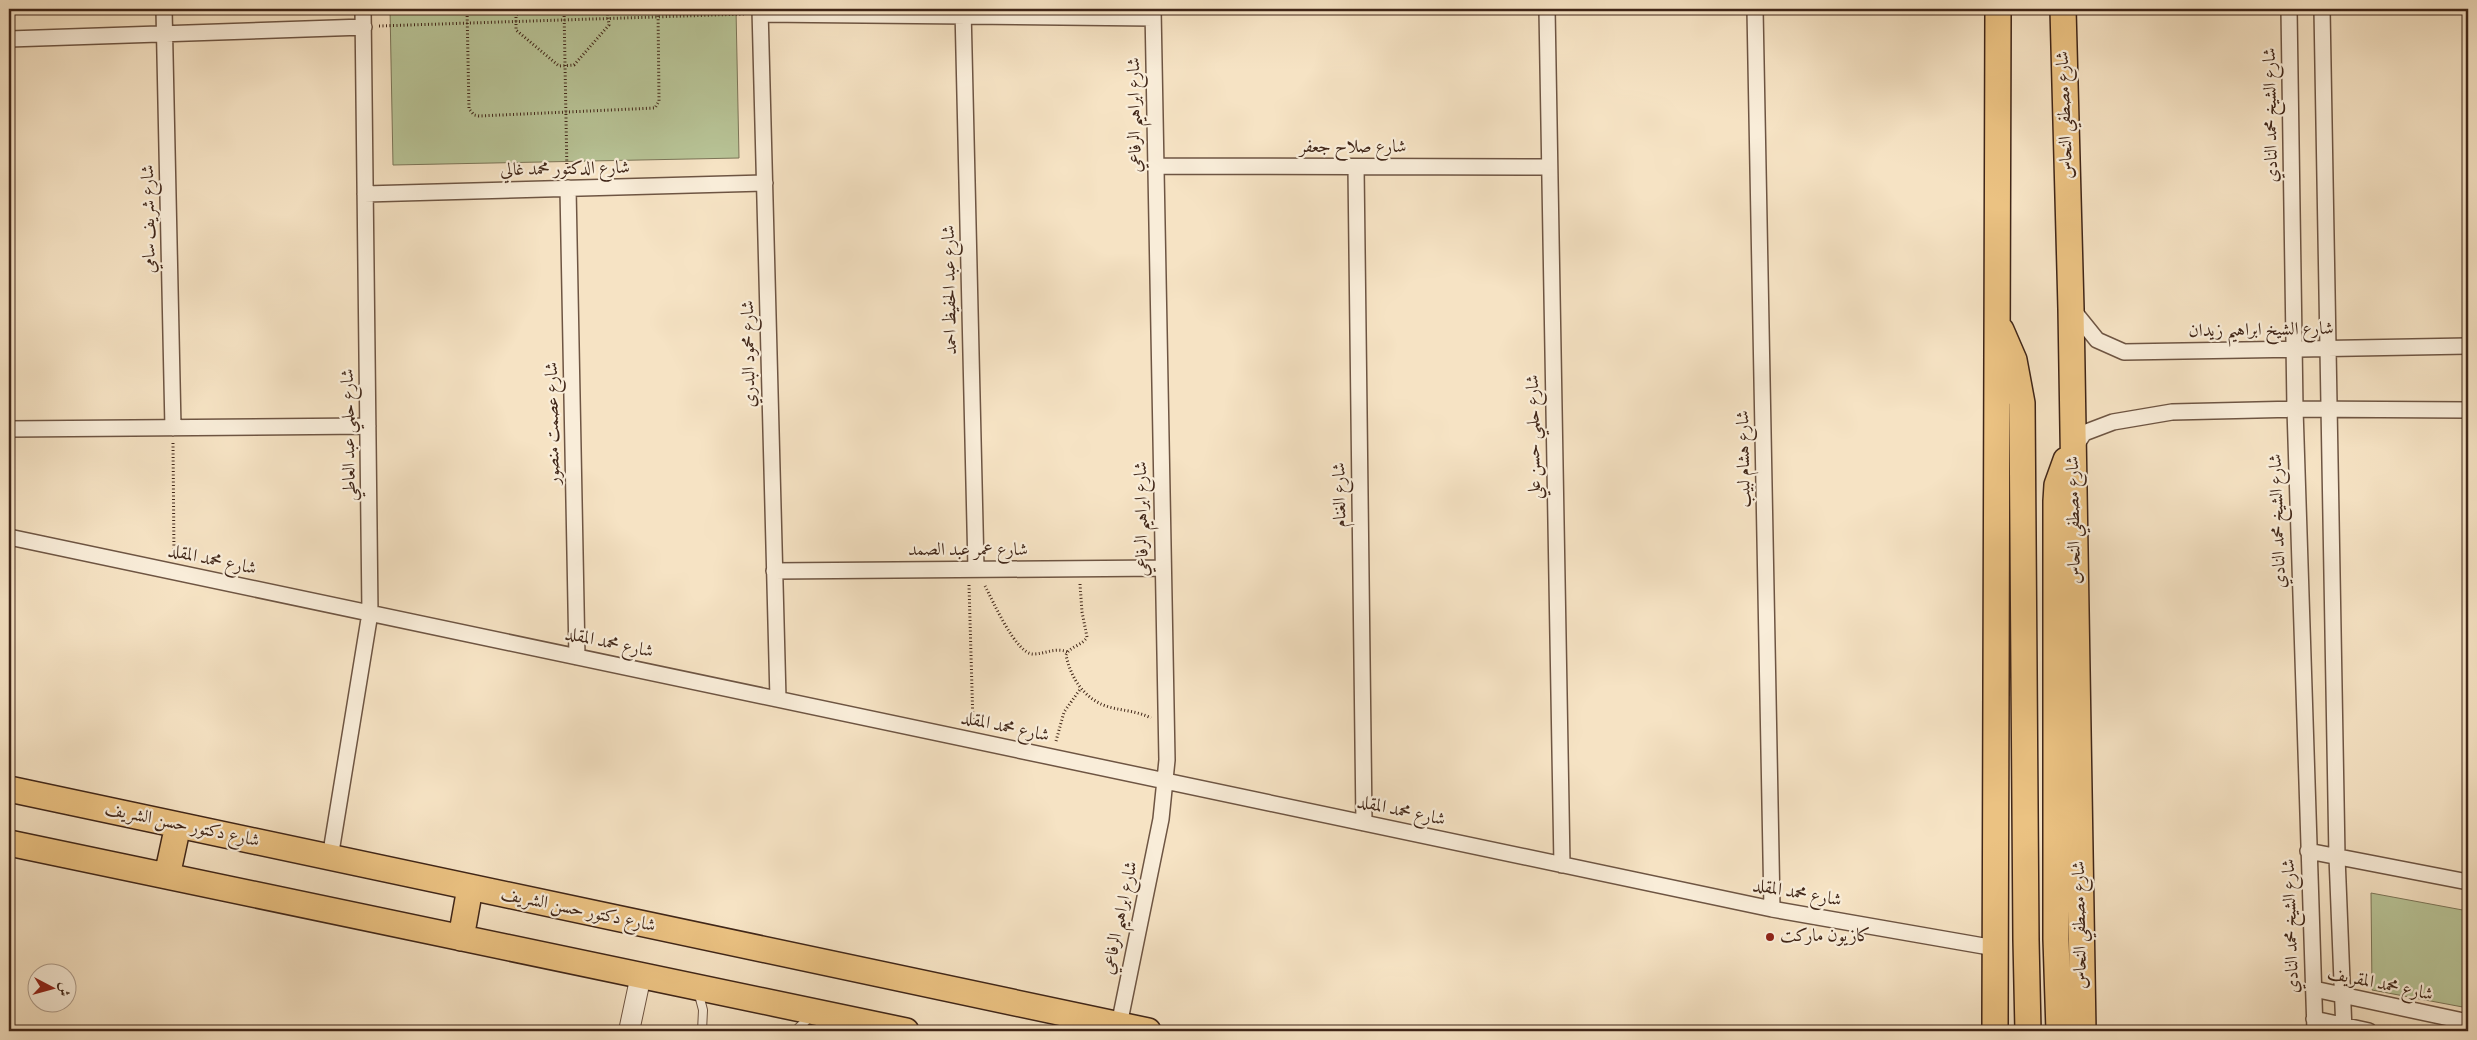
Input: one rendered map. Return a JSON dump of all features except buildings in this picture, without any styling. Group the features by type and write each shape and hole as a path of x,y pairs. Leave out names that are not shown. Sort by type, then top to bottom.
{"main road":[{"path":"1995,1031 1998,9"},
{"name":"شارع مصطفي النحاس","path":"2063,9 2074,448 2083,1031"},
{"path":"1997,320 2014,360 2022,403 2028,1031"},
{"path":"2059,1031 2056,938 2056,501 2062,470 2074,448"},
{"name":"شارع دكتور حسن الشريف","path":"9,789 1148,1031"},
{"path":"168,876 178,825"},
{"path":"9,843 906,1031"},
{"path":"461,938 470,888"}],"street":[{"name":"شارع شريف سامي","path":"164,9 173,428"},
{"name":"شارع حلمي عبد العاطي","path":"330,858 370,613 363,9"},
{"name":"شارع حلمي حسن علي","path":"1547,9 1562,865"},
{"name":"شارع هشام لبيب","path":"1755,9 1772,909"},
{"name":"شارع الشيخ محمد النادي","path":"2289,9 2295,409 2315,1025"},
{"path":"2322,9 2337,857 2344,1029"},
{"path":"760,11 1153,13"},
{"name":"شارع محمود البدري","path":"760,11 778,699"},
{"name":"شارع عبد الحفيظ احمد","path":"963,12 972,569"},
{"name":"شارع ابراهيم الرفاعي","path":"1119,1025 1161,819 1166,781 1153,13"},
{"path":"9,39 364,27"},
{"name":"شارع صلاح جعفر","path":"1156,166 1550,167"},
{"name":"شارع الغنام","path":"1356,167 1364,823"},
{"name":"شارع الدكتور محمد غالي","path":"365,194 765,183"},
{"name":"شارع عصمت منصور","path":"568,188 578,657"},
{"name":"شارع الشيخ ابراهيم زيدان","path":"2071,309 2097,340 2124,352 2468,346"},
{"path":"2074,448 2084,434 2112,422 2143,415 2172,412 2295,409 2468,410"},
{"path":"9,429 368,426"},
{"name":"شارع محمد المقلد","path":"9,537 1772,909 1995,948"},
{"name":"شارع عمر عبد الصمد","path":"774,571 1163,568"},
{"path":"2308,851 2468,882"},
{"path":"630,1031 641,975"},
{"name":"شارع محمد المقريف","path":"2314,989 2343,997 2468,1022"},
{"path":"2315,1025 2369,1031"}],"lane":[{"path":"696,987 703,1010 702,1031"},
{"path":"795,1031 809,1018 818,1013"}],"path":[{"path":"467,9 469,110 472,114 479,116 656,107 658,101 658,9"},
{"path":"522,9 516,15 516,30 559,66 574,65 609,25 607,9"},
{"path":"564,9 568,188"},
{"path":"364,27 658,17 760,11"},
{"path":"173,428 174,572"},
{"path":"972,569 1020,648 1032,654 1050,650 1068,652 1084,642 1087,637 1082,612 1079,569"},
{"path":"972,569 974,741"},
{"path":"1068,652 1066,655 1070,668 1081,688 1102,704 1145,715 1154,720 1166,732"},
{"path":"1057,758 1056,739 1058,725 1071,699 1081,688"}],"green space":[{"path":"390,9 736,9 739,158 393,165"},
{"path":"2371,893 2468,911 2468,1008 2372,990"}],"place":[{"name":"كازيون ماركت","path":"1770,937"}]}
